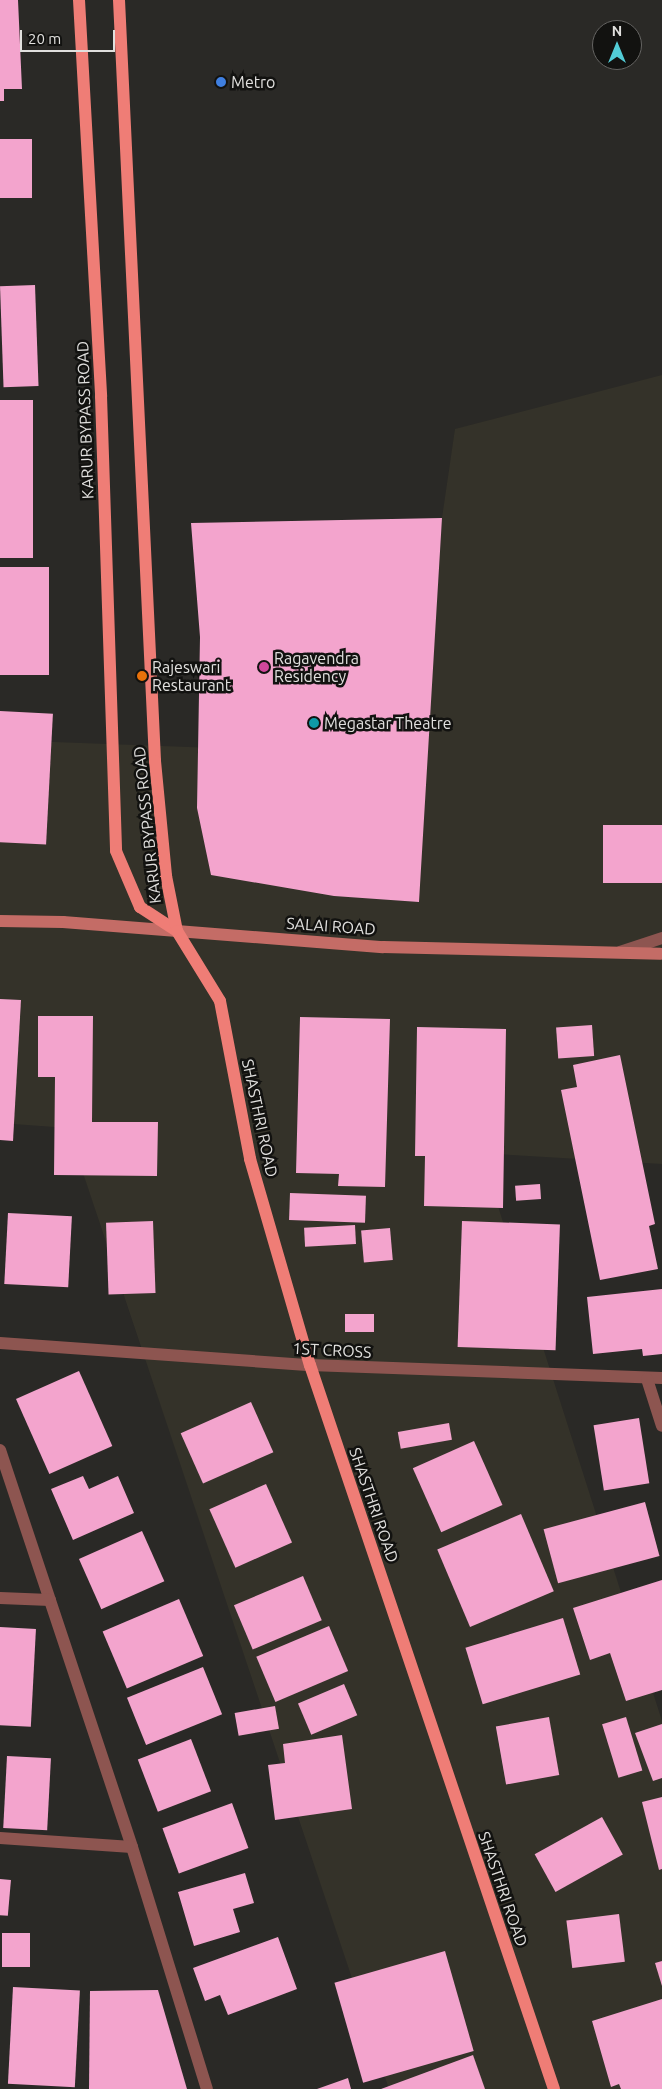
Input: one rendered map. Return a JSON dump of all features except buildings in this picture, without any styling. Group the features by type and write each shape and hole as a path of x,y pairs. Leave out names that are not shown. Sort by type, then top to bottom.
{"main road":[{"name":"KARUR BYPASS ROAD","path":"79,0 101,396 116,852 140,907 177,931"},
{"name":"KARUR BYPASS ROAD","path":"119,0 155,761 166,876 177,931"},
{"name":"SALAI ROAD","path":"0,922 63,922 383,947 618,953 661,959"},
{"name":"SHASTHRI ROAD","path":"177,931 220,1001 250,1159 310,1366 554,2089"}],"street":[{"path":"618,953 662,938"},
{"name":"1ST CROSS","path":"0,1343 310,1366 647,1379 662,1378"},
{"path":"647,1379 662,1426"},
{"path":"0,1450 132,1847 207,2089"},
{"path":"0,1598 50,1600"},
{"path":"0,1838 132,1847"}],"shaded area":[{"path":"662,375 662,1164 481,1153 662,1721 662,2089 389,2089 68,1128 0,1123 0,740 427,756 442,518 455,429"}],"place":[{"name":"Metro","path":"221,82"},
{"name":"Ragavendra Residency","path":"264,667"},
{"name":"Rajeswari Restaurant","path":"142,676"},
{"name":"Megastar Theatre","path":"314,723"}]}
